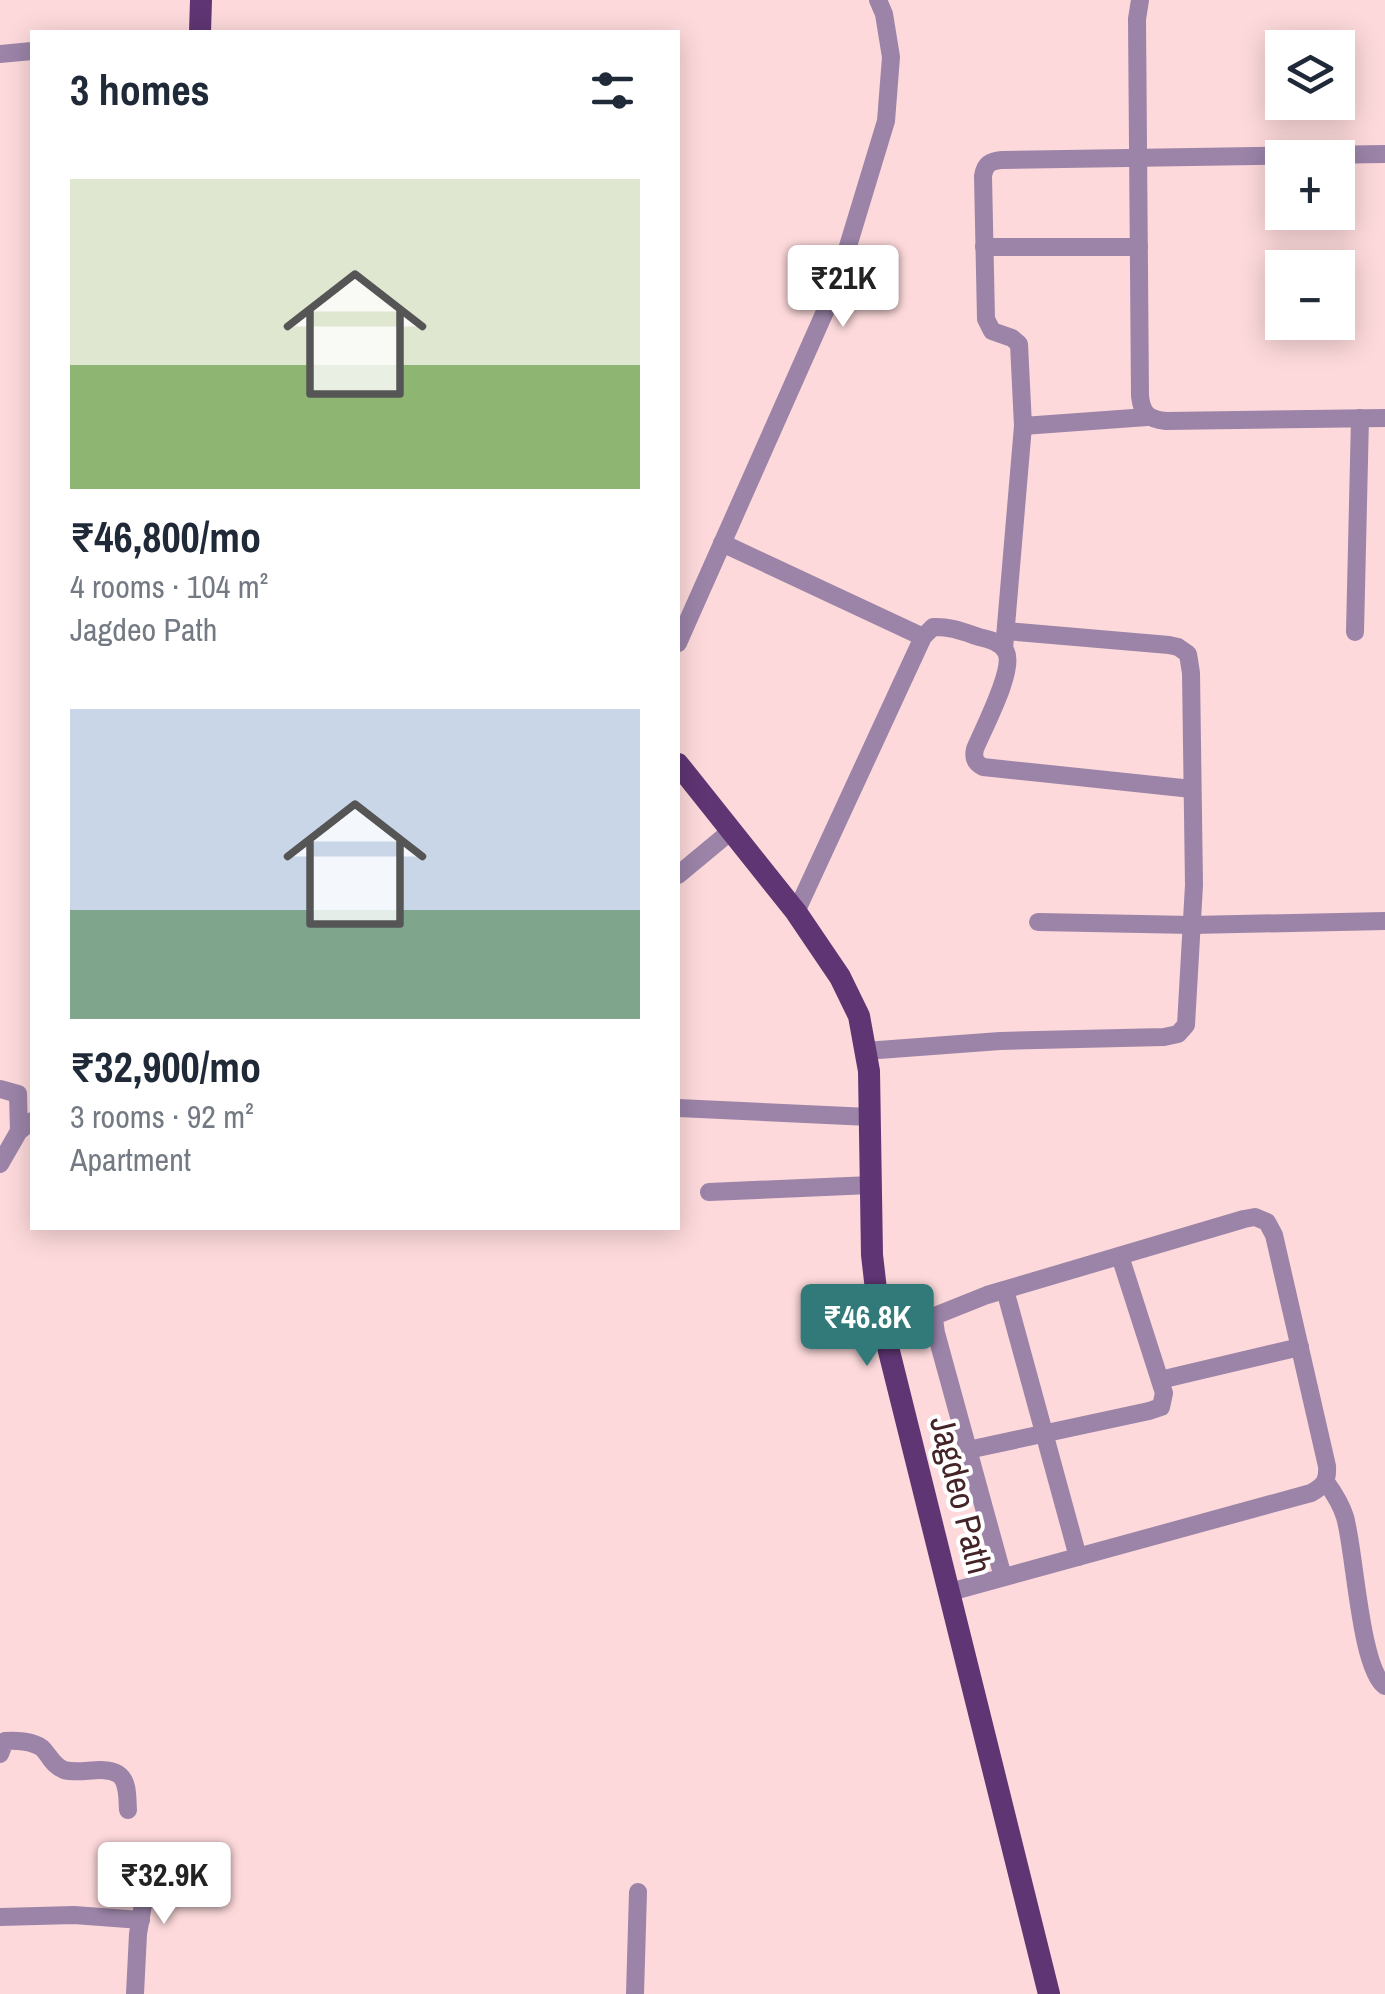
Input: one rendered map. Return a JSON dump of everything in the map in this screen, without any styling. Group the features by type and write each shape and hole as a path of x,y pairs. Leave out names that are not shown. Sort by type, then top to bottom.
{"main road":[{"path":"200,30 201,0"},
{"name":"Jagdeo Path","path":"680,767 796,912 840,978 859,1016 869,1071 872,1255 878,1307 1048,1994"}],"street":[{"path":"680,638 835,289 886,121 891,56 878,0"},
{"path":"1140,0 1140,396 1147,417"},
{"path":"0,54 30,51"},
{"path":"1192,788 983,767 974,757 1008,669 1005,640 1024,426 1019,344 992,332 986,319 984,170 990,162 1385,154"},
{"path":"984,247 1140,247"},
{"path":"1024,426 1147,417 1166,422 1385,418"},
{"path":"1356,632 1360,418"},
{"path":"722,543 923,636"},
{"path":"796,912 923,636 933,628 948,627 991,640 1170,645 1185,650 1191,674 1194,885 1186,1025 1178,1034 1164,1037 1000,1041 865,1051"},
{"path":"680,873 731,831"},
{"path":"1038,922 1385,921"},
{"path":"0,1088 18,1095 26,1126 0,1164"},
{"path":"680,1108 870,1118"},
{"path":"709,1192 871,1185"},
{"path":"1004,1577 934,1319 1006,1290 1244,1219 1262,1219 1274,1235 1328,1466 1326,1482 1344,1515 1367,1646 1377,1680 1385,1686"},
{"path":"968,1450 1163,1404 1160,1380 1120,1256"},
{"path":"1006,1290 1078,1557"},
{"path":"1160,1380 1300,1347"},
{"path":"950,1592 1311,1492 1326,1482"},
{"path":"0,1754 4,1741 10,1740 38,1745 59,1768 118,1774 125,1781 128,1810"},
{"path":"135,1994 137,1950 151,1858"},
{"path":"635,1994 638,1892"},
{"path":"0,1917 141,1920"}]}
